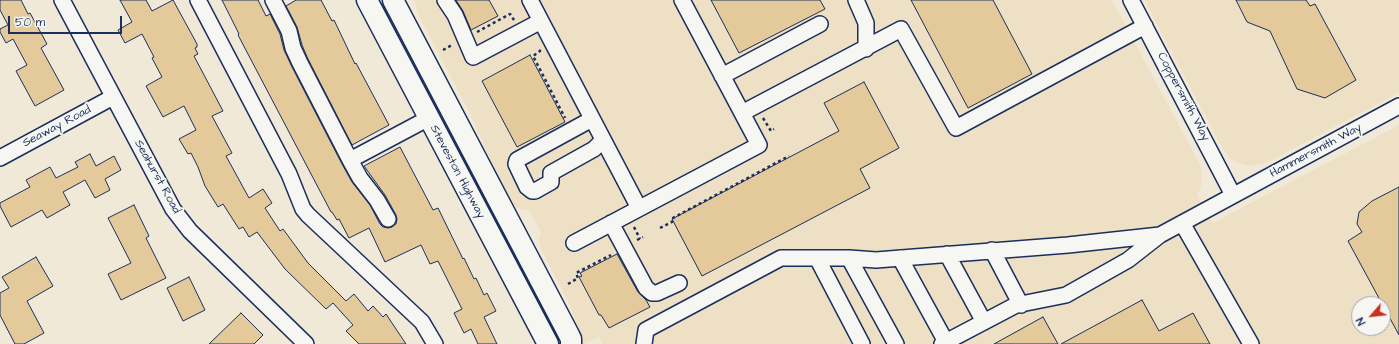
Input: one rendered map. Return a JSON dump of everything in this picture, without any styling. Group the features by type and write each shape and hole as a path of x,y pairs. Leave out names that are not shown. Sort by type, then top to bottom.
{"main road":[{"name":"Steveston Highway","path":"367,0 548,344"},
{"name":"Steveston Highway","path":"393,0 567,331 571,339 571,344"},
{"path":"406,24 407,0"}],"street":[{"name":"Seahurst Road","path":"62,0 173,209 190,231 306,344"},
{"path":"198,0 290,174 303,209 308,216 422,322 435,344"},
{"path":"273,0 289,31 293,48 300,63 350,160 360,178 377,200 388,220"},
{"path":"445,0 455,15 473,57 541,21"},
{"path":"530,0 639,208"},
{"path":"574,243 759,145 682,0"},
{"path":"856,0 866,23 866,48"},
{"name":"Coppersmith Way","path":"1131,0 1233,195"},
{"path":"722,76 820,24"},
{"path":"742,113 901,29 956,128 1145,26"},
{"name":"Seaway Road","path":"0,158 114,97"},
{"name":"Hammersmith Way","path":"1160,234 1399,106"},
{"path":"350,160 429,118"},
{"path":"592,119 517,160 516,164 527,187 535,191 551,182 551,173 594,149 603,140"},
{"path":"611,223 646,288 652,293 657,293 678,282"},
{"path":"1182,223 1251,344"},
{"path":"644,344 646,330 781,258 849,258 876,260 1068,245 1160,234"},
{"path":"900,258 944,343 1016,305 1066,295 1128,260 1160,234"},
{"path":"992,250 1020,305"},
{"path":"947,254 984,322"},
{"path":"817,258 862,344"},
{"path":"849,258 896,344"}],"path":[{"path":"471,35 510,14 516,25"},
{"path":"444,50 455,44"},
{"path":"537,45 540,51 532,56 566,119"},
{"path":"762,116 771,131 774,129"},
{"path":"660,228 672,222 671,219 789,156"},
{"path":"634,226 640,239 643,237"},
{"path":"568,284 578,278 576,273 614,253"}],"shaded area":[{"path":"414,0 1112,0 1199,163 1202,172 1202,182 1197,195 1213,223 1399,125 1399,344 603,344 599,337 583,344 569,303 541,249 539,240 541,232 528,210 517,208 508,201 470,113 420,18"},
{"path":"1144,0 1399,0 1399,93 1266,163 1250,166 1237,163 1231,159 1223,149"}],"building":[{"path":"0,0 21,0 47,44 41,48 64,90 35,106 16,71 27,65 13,39 6,43 0,32 0,29 8,25 0,10"},
{"path":"120,0 146,0 152,11 173,0 197,44 197,47 195,48 198,54 194,56 223,111 212,116 232,153 226,156 249,198 263,189 272,203 265,208 280,231 283,229 308,263 346,301 354,294 368,311 373,306 383,317 386,314 406,344 359,344 346,331 353,325 333,303 326,309 285,269 257,232 249,237 243,227 239,229 223,204 218,207 205,186 191,153 188,154 179,139 196,130 184,106 163,117 146,86 162,77 152,58 154,57 142,34 125,43 118,30 132,22"},
{"path":"222,0 258,0 266,16 270,14 280,34 284,50 292,67 342,164 352,182 370,205 380,224 383,227 388,228 396,224 396,215 385,195 364,166 400,147 433,210 438,208 474,279 476,278 484,295 487,293 496,311 484,317 497,344 478,344 471,329 464,333 454,313 462,309 438,261 430,264 421,245 385,262 369,228 349,238 339,219 337,220 331,212 238,35 239,34"},
{"path":"296,0 321,0 332,21 334,20 355,64 356,63 389,125 352,145 308,59 297,27 286,6"},
{"path":"456,0 489,0 498,16 471,30 463,11"},
{"path":"711,0 820,0 825,9 739,53"},
{"path":"911,0 993,0 1032,74 968,108"},
{"path":"1236,0 1306,0 1310,6 1315,4 1356,80 1325,98 1297,89 1270,31 1247,22"},
{"path":"530,55 565,122 517,147 482,81"},
{"path":"864,82 899,148 860,169 870,188 702,276 672,219 839,131 824,103"},
{"path":"90,154 96,166 114,156 121,170 105,179 110,190 95,198 85,180 63,192 70,205 47,218 42,210 11,227 0,206 0,203 30,187 26,180 50,167 56,178 78,167 75,162"},
{"path":"1399,187 1399,335 1391,320 1391,296 1378,296 1348,241 1362,232 1357,224 1359,212 1372,201"},
{"path":"134,205 149,236 146,238 166,278 121,300 108,274 131,263 108,218"},
{"path":"617,254 638,292 646,300 650,307 609,328 601,315 599,315 579,277 582,276 580,273"},
{"path":"36,257 53,286 27,301 44,333 24,344 15,344 0,315 0,293 9,288 2,277"},
{"path":"189,277 205,310 183,321 167,288"},
{"path":"1142,300 1159,331 1193,313 1210,344 1061,344"},
{"path":"241,313 263,335 254,344 209,344"},
{"path":"1043,317 1058,344 994,344"}]}
